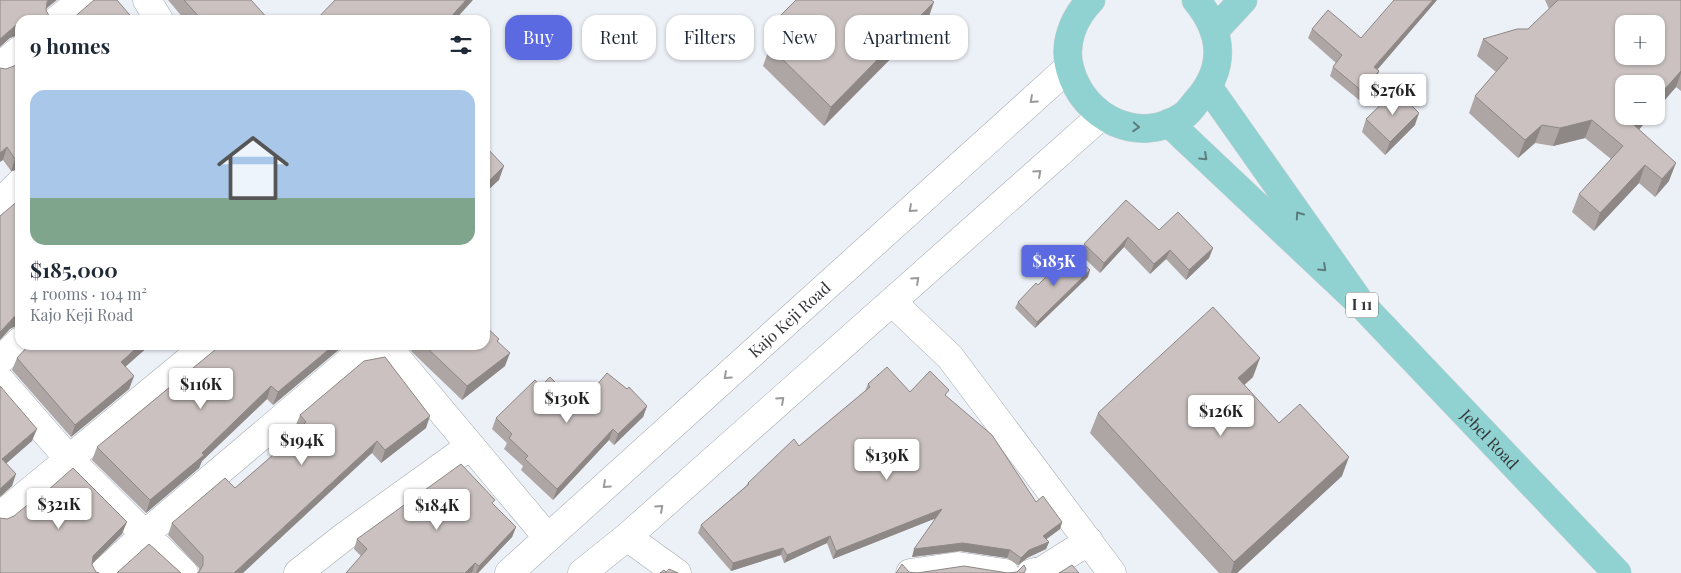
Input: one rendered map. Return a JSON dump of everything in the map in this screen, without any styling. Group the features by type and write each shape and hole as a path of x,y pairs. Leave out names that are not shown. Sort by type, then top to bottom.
{"main road":[{"path":"1084,3 1070,36 1068,51 1069,67 1075,86 1082,97 1101,116 1117,124 1134,128 1152,128 1184,116 1209,88 1216,69 1218,50 1214,31 1207,14 1196,0"},
{"path":"1214,31 1243,0"},
{"name":"Jebel Road","path":"1209,88 1362,305"},
{"name":"Jebel Road","path":"1169,123 1362,305 1617,573"}],"street":[{"path":"63,15 82,0"},
{"path":"147,0 156,15"},
{"path":"0,66 15,54"},
{"name":"Kajo Keji Road","path":"509,573 1069,67"},
{"path":"582,573 627,537 1101,116"},
{"path":"0,203 15,188"},
{"path":"892,302 950,357 1112,573"},
{"path":"0,360 15,346"},
{"path":"0,516 200,350"},
{"path":"104,573 144,535 352,358 381,350"},
{"path":"390,350 548,538"},
{"path":"0,380 68,458 184,573"},
{"path":"298,573 345,536 470,446"},
{"path":"627,537 677,573"},
{"path":"1030,573 1043,570 1089,542"},
{"path":"910,573 958,566 1005,573"}],"building":[{"path":"0,0 48,0 46,10 48,15 15,15 15,26 0,39"},
{"path":"94,0 117,0 130,15 77,15"},
{"path":"184,0 251,0 264,15 197,15"},
{"path":"335,0 466,0 452,15 321,15"},
{"path":"796,0 931,0 934,2 921,15 845,15 845,60 877,60 831,107 783,60 835,60 835,15 781,15"},
{"path":"1394,0 1433,0 1374,67 1379,71 1362,91 1333,67 1342,55 1312,29 1328,10 1361,38"},
{"path":"1558,0 1681,0 1681,71 1665,89 1665,75 1615,75 1615,125 1634,125 1676,163 1662,179 1645,165 1600,213 1579,194 1623,146 1592,120 1560,128 1542,125 1525,140 1475,96 1508,58 1483,39 1517,29 1528,29"},
{"path":"14,66 15,159 7,147 0,153 0,68 6,69"},
{"path":"1396,90 1419,113 1390,142 1366,119"},
{"path":"490,151 504,166 490,180"},
{"path":"1126,200 1159,230 1178,212 1213,248 1189,270 1170,250 1154,264 1128,237 1104,263 1084,244"},
{"path":"15,203 15,316 0,332 0,216"},
{"path":"1070,252 1090,270 1037,322 1018,302 1036,283 1038,285"},
{"path":"1213,307 1260,358 1238,378 1279,423 1300,404 1349,457 1234,562 1098,413"},
{"path":"490,331 499,339 497,341 510,353 467,386 429,350 490,350"},
{"path":"24,350 134,350 121,362 134,376 75,425 17,358"},
{"path":"215,350 328,350 278,392 271,386 202,453 204,455 150,500 97,447"},
{"path":"385,357 430,416 385,450 377,441 234,573 197,573 203,565 203,556 172,523 225,478 235,488 303,429 301,427 306,422 300,415 364,361"},
{"path":"887,367 910,392 930,371 949,390 945,395 992,435 1036,502 1043,496 1062,522 1043,536 1049,542 1029,550 1021,558 1010,550 963,543 914,549 942,509 836,551 830,536 787,555 783,548 733,563 701,525 749,484 794,439 799,446 870,387 868,384"},
{"path":"607,373 627,389 629,387 647,406 618,434 613,429 557,489 525,459 528,456 509,438 512,434 496,418 535,380 541,386 550,377 579,406"},
{"path":"0,386 37,429 2,459 16,474 0,489"},
{"path":"461,464 495,500 492,503 516,527 479,566 475,563 465,573 346,573 367,549 357,539"},
{"path":"73,468 127,522 93,556 92,565 96,572 99,573 0,573 0,518 7,519 14,516 37,497 39,498"},
{"path":"149,544 181,573 117,573 118,572"},
{"path":"902,564 909,572 917,573 896,573"},
{"path":"1024,565 1026,569 1024,573 1008,573 1017,572"},
{"path":"1072,565 1079,573 1059,573"},
{"path":"964,566 1008,573 917,573"},
{"path":"669,569 678,573 660,573 664,570 666,572"}]}
